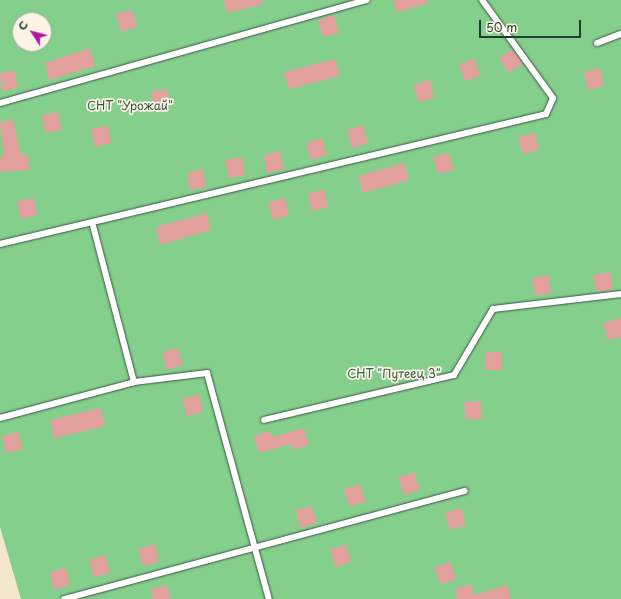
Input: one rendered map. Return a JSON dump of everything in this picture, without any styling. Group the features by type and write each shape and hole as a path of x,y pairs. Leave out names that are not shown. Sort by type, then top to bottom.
{"lane":[{"path":"0,103 367,0"},
{"path":"0,244 546,114 553,98 482,0"},
{"path":"596,43 621,34"},
{"path":"92,222 134,382"},
{"path":"264,420 454,375 493,309 621,294"},
{"path":"0,418 134,382 207,373 269,599"},
{"path":"64,599 465,491"}],"green space":[{"name":"СНТ \"Путеец 3\"","path":"0,0 621,0 621,599 21,599 0,527"}],"building":[{"path":"224,0 262,0 263,4 227,13"},
{"path":"393,0 428,0 428,3 397,12"},
{"path":"132,10 137,27 121,32 116,14"},
{"path":"334,15 339,33 323,37 318,20"},
{"path":"90,48 95,66 49,80 45,63"},
{"path":"512,49 523,64 509,73 499,58"},
{"path":"335,59 340,76 289,89 284,72"},
{"path":"475,59 480,76 465,81 459,64"},
{"path":"600,68 604,86 588,90 584,72"},
{"path":"14,70 18,88 2,91 0,73"},
{"path":"430,80 434,98 419,102 413,85"},
{"path":"167,89 171,107 155,110 151,92"},
{"path":"58,112 62,130 45,133 42,115"},
{"path":"13,120 21,155 28,155 30,170 0,172 0,157 4,157 0,122"},
{"path":"363,125 368,143 352,148 347,130"},
{"path":"108,126 111,143 95,147 91,129"},
{"path":"535,133 539,150 523,154 518,137"},
{"path":"322,138 327,155 311,160 306,143"},
{"path":"280,151 284,169 267,173 264,155"},
{"path":"449,153 454,170 438,174 433,157"},
{"path":"242,157 245,175 229,178 225,160"},
{"path":"404,163 409,180 363,193 358,176"},
{"path":"203,169 206,187 190,190 187,173"},
{"path":"324,189 328,207 312,211 308,194"},
{"path":"34,198 37,215 21,219 17,201"},
{"path":"285,198 289,215 273,220 268,202"},
{"path":"207,213 211,230 160,245 156,227"},
{"path":"610,272 613,289 597,292 593,275"},
{"path":"549,275 551,293 535,296 532,278"},
{"path":"621,318 621,337 608,340 603,323"},
{"path":"178,348 183,365 167,370 162,352"},
{"path":"486,352 502,352 502,370 485,370"},
{"path":"199,394 203,412 187,416 182,399"},
{"path":"481,401 482,419 466,420 464,402"},
{"path":"101,408 105,426 54,438 50,420"},
{"path":"304,428 309,445 293,450 291,444 259,453 254,436 270,431 272,437"},
{"path":"18,432 23,449 6,453 2,436"},
{"path":"414,472 420,490 404,495 398,477"},
{"path":"360,484 366,502 349,506 344,489"},
{"path":"312,506 317,523 300,528 296,510"},
{"path":"461,508 466,525 450,530 445,513"},
{"path":"155,544 159,562 143,566 138,549"},
{"path":"346,545 351,562 335,567 330,549"},
{"path":"105,555 110,573 94,577 89,560"},
{"path":"451,562 456,580 440,584 434,567"},
{"path":"66,568 70,585 54,590 50,572"},
{"path":"471,584 474,595 507,585 511,599 457,599 455,589"},
{"path":"167,585 171,599 153,599 151,589"}],"park label":[{"name":"СНТ \"Урожай\"","path":"130,106"}]}
